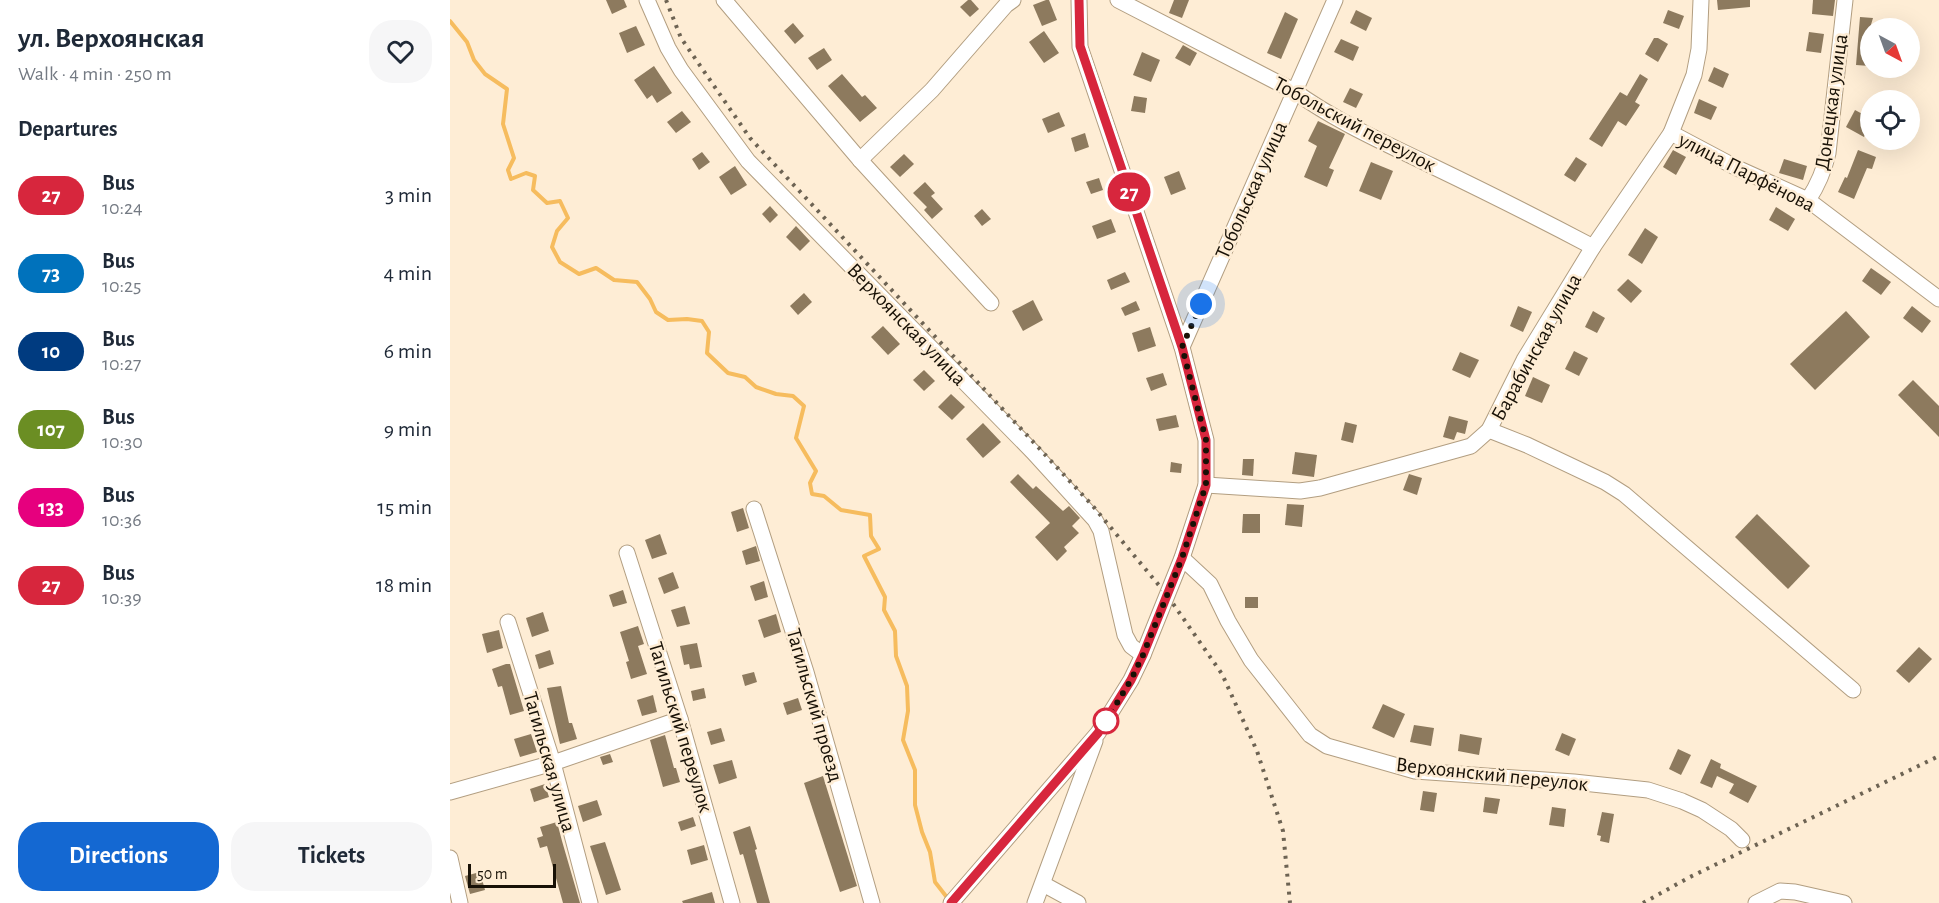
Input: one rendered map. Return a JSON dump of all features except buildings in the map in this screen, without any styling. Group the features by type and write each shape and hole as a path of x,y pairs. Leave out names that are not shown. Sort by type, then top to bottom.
{"street":[{"name":"Верхоянская улица","path":"647,0 668,48 681,70 748,161 1034,452 1095,520 1101,531 1125,635 1131,646 1143,655"},
{"path":"724,0 860,160 991,303"},
{"path":"951,903 1098,733 1131,680 1182,558 1206,485 1206,440 1182,347 1080,46 1079,0"},
{"name":"Тобольский переулок","path":"1118,0 1294,92 1360,131 1515,206 1593,247"},
{"name":"Тобольская улица","path":"1182,347 1335,0"},
{"name":"Барабинская улица","path":"1206,485 1300,490 1320,488 1471,446 1489,430 1524,360 1593,247 1671,133 1694,75 1699,49 1701,0"},
{"name":"Донецкая улица","path":"1808,200 1817,187 1828,153 1845,0"},
{"path":"860,160 932,90 1006,2"},
{"name":"улица Парфёнова","path":"1671,133 1737,168 1808,200 1939,299"},
{"path":"1489,430 1527,445 1605,482 1624,494 1853,690"},
{"name":"Тагильский проезд","path":"754,508 806,672 872,903"},
{"name":"Тагильский переулок","path":"627,552 680,719 732,903"},
{"name":"Верхоянский переулок","path":"1182,558 1210,584 1251,660 1310,735 1327,746 1415,771 1574,782 1648,790 1702,810 1731,829 1742,840"},
{"name":"Тагильская улица","path":"508,622 553,763 590,903"},
{"path":"450,792 553,763 680,719"},
{"path":"1035,903 1098,733"},
{"path":"450,858 460,903"},
{"path":"1043,884 1078,903"},
{"path":"1756,903 1780,891 1844,903"}],"waterway":[{"path":"450,21 467,42 474,60 485,74 507,89 503,124 514,158 508,170 511,179 526,173 535,176 533,190 547,203 560,201 568,218 557,231 552,247 560,262 579,274 596,268 614,280 637,282 650,299 656,312 668,320 702,321 709,332 707,353 728,373 745,377 756,387 776,394 793,396 804,406 796,438 816,471 810,483 812,494 824,496 841,510 870,515 871,536 879,549 864,556 885,597 884,610 895,631 896,656 907,686 908,711 903,740 915,770 915,805 930,852 935,882 949,900"}],"railway":[{"path":"666,0 681,38 750,138 1092,505 1167,595 1222,674 1257,751 1283,831 1290,903"},
{"path":"1643,903 1690,877 1939,756"}],"bus line":[{"name":"27","path":"951,903 1098,733 1131,680 1182,558 1206,485 1206,440 1182,347 1080,46 1079,0"}],"route":[{"path":"1106,721 1143,655 1182,558 1206,485 1206,440 1182,347 1201,304"}]}
